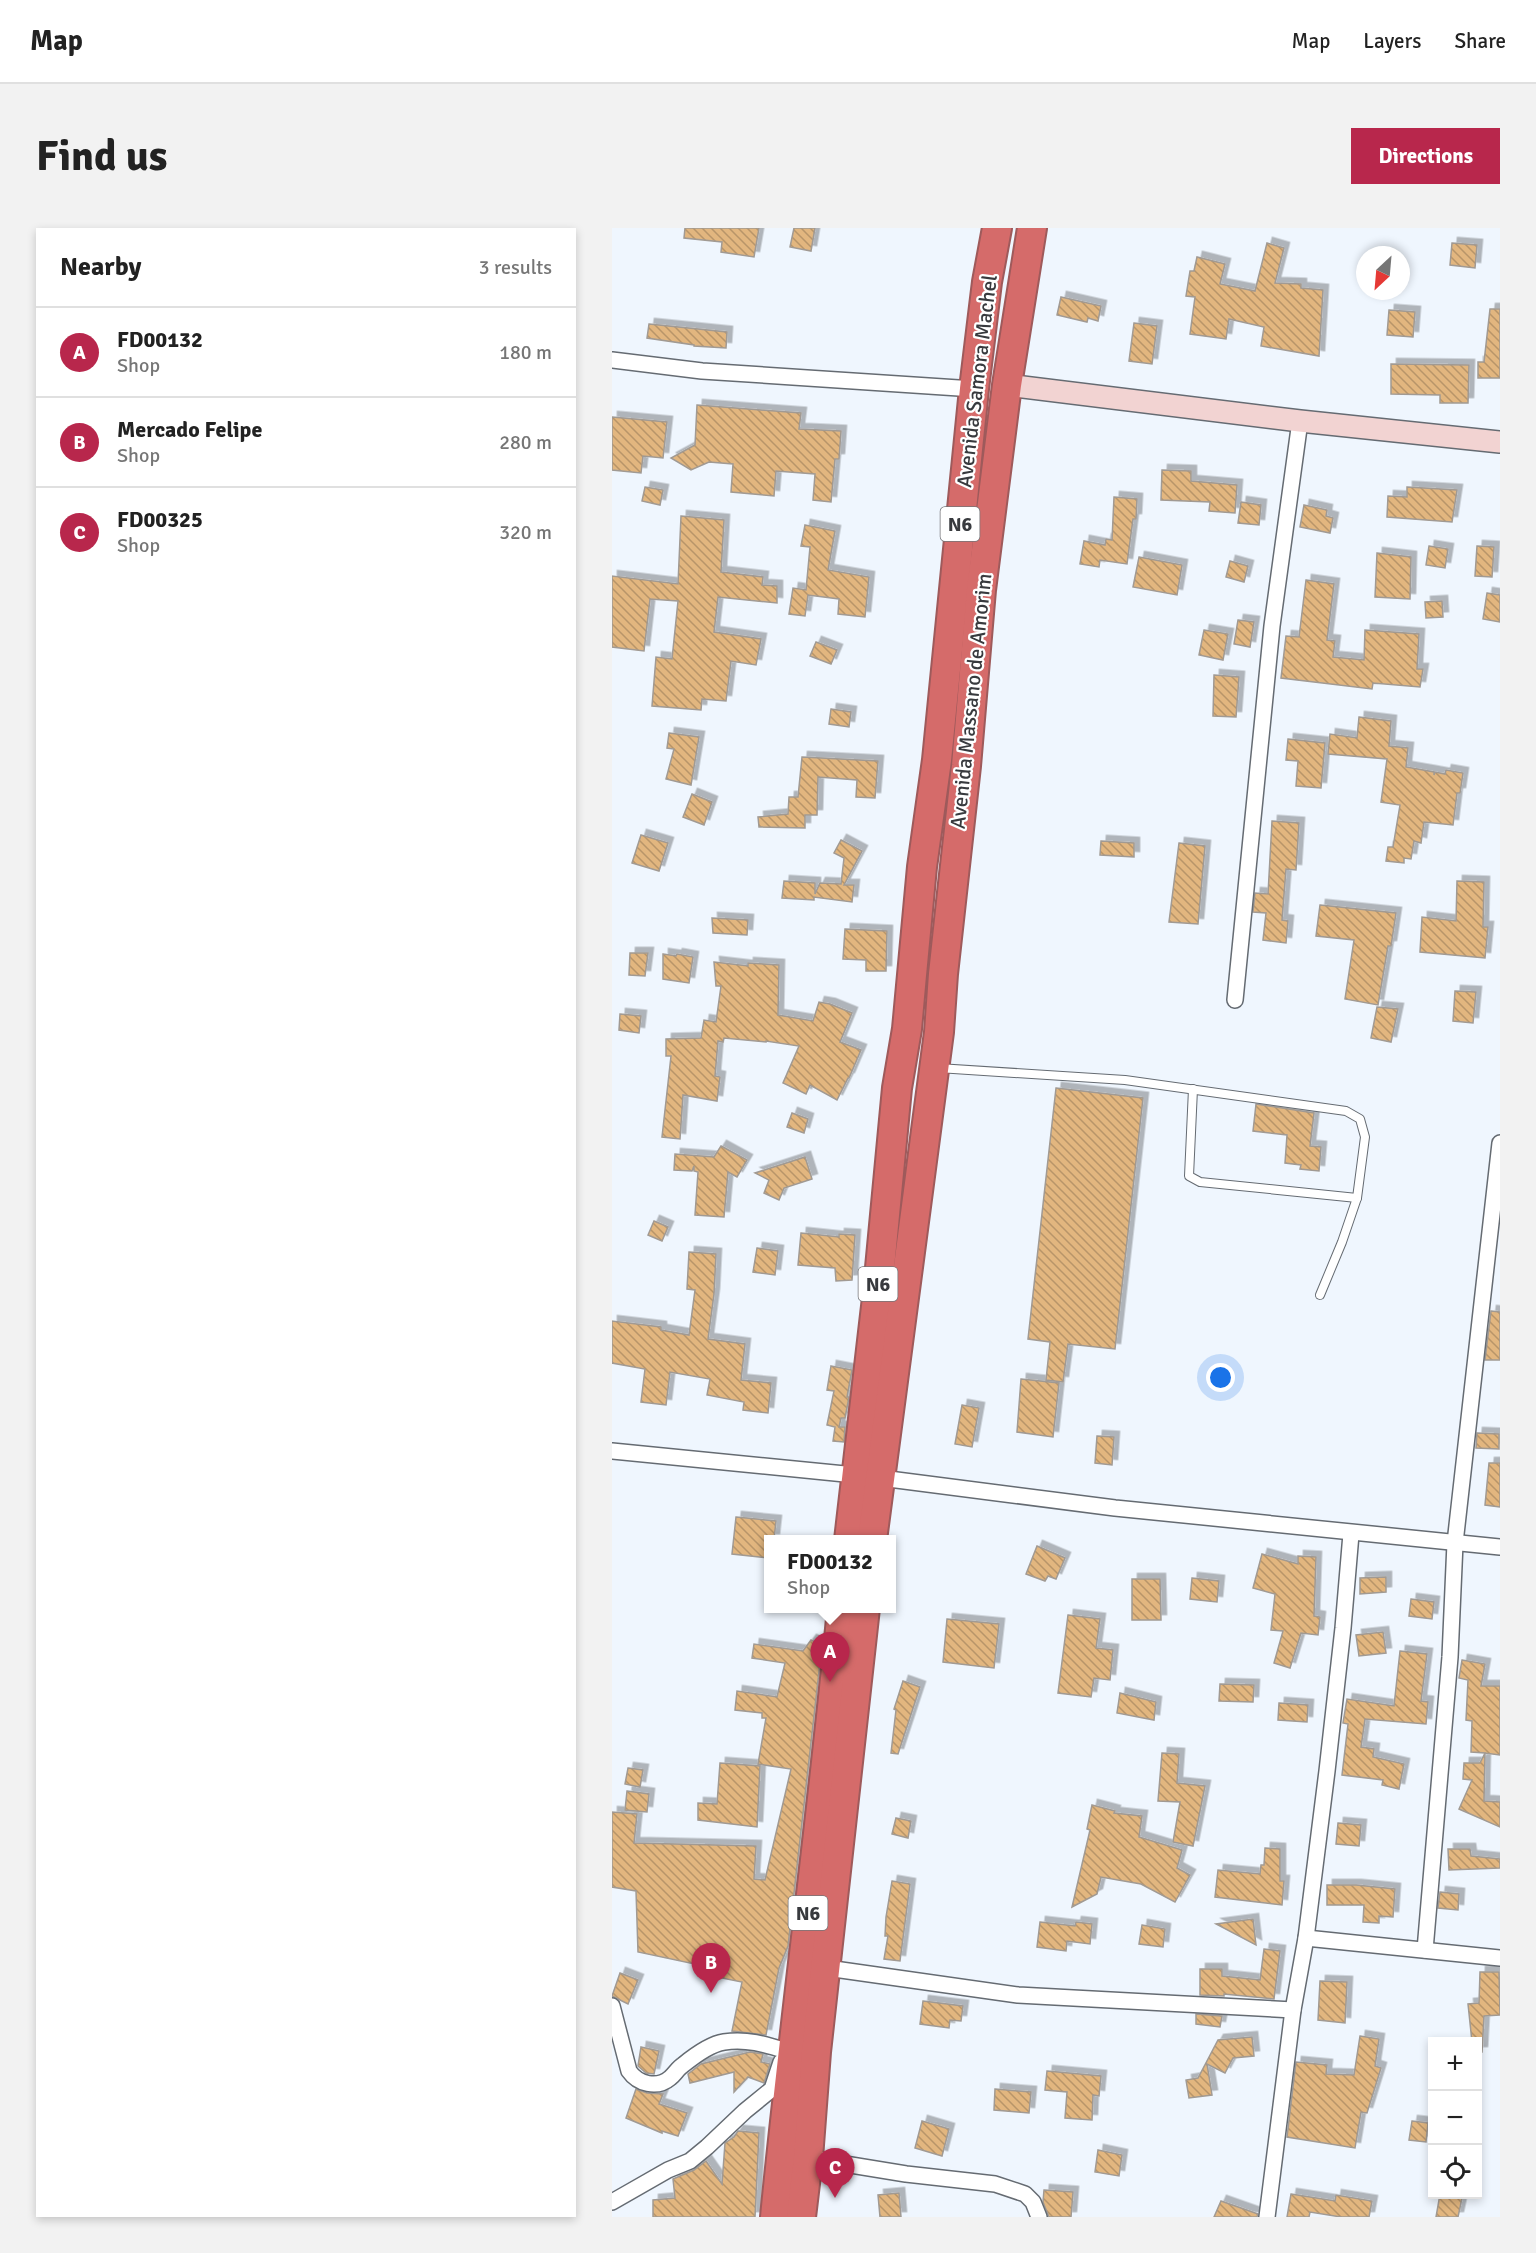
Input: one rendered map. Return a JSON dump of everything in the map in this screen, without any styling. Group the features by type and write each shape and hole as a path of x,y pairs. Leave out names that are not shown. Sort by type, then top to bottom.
{"highway":[{"name":"Avenida Samora Machel","path":"928,820 937,760 974,389 987,282 997,228"},
{"name":"Avenida Massano de Amorim","path":"934,1068 966,766 981,590 1007,385 1032,228"},
{"name":"Avenida Massano de Amorim","path":"868,1477 878,1288 897,1088 907,1029 928,820"},
{"path":"922,867 954,868"},
{"name":"N6","path":"850,1535 868,1477 934,1068"},
{"name":"N6","path":"868,1477 872,1535"},
{"name":"N6","path":"775,2217 789,2052 828,1759 842,1613"},
{"name":"N6","path":"801,2217 816,2052 864,1613"}],"street":[{"path":"612,360 702,371 974,389"},
{"path":"1007,385 1300,421 1500,442"},
{"path":"1235,1000 1272,626 1300,421"},
{"path":"1425,1950 1450,1657 1455,1544 1500,1143"},
{"path":"612,1451 868,1477 1351,1534 1500,1547"},
{"path":"1267,2217 1293,2010 1306,1938 1343,1628 1351,1534"},
{"path":"1306,1938 1500,1958"},
{"path":"827,1968 1018,1995 1293,2010"},
{"path":"612,2006 629,2071 635,2079 647,2084 657,2084 668,2079 682,2066 722,2042 751,2041 789,2052 772,2090 707,2148 690,2161 668,2170 612,2202"},
{"path":"808,2158 906,2174 994,2184 1025,2194 1033,2202 1039,2217"}],"lane":[{"path":"934,1068 1125,1080 1325,1106 1346,1111 1360,1119 1365,1137 1357,1198 1320,1295"},
{"path":"1193,1089 1189,1176 1200,1182 1357,1198"}],"building":[{"path":"685,228 759,228 754,257 721,252 722,242 684,238"},
{"path":"794,228 815,228 811,251 790,247"},
{"path":"1267,243 1284,248 1275,283 1301,284 1301,288 1323,290 1319,356 1261,346 1264,327 1229,319 1226,339 1190,334 1195,297 1186,296 1190,271 1194,271 1197,257 1225,264 1220,284 1255,291"},
{"path":"1452,243 1477,245 1475,268 1450,265"},
{"path":"1061,297 1101,306 1098,321 1088,318 1087,322 1057,315"},
{"path":"1490,309 1500,309 1500,378 1478,378 1478,362 1484,362"},
{"path":"1389,310 1415,312 1413,337 1387,335"},
{"path":"1134,323 1157,326 1152,364 1129,361"},
{"path":"649,324 727,332 726,348 694,346 647,338"},
{"path":"1391,364 1469,365 1468,403 1440,403 1440,395 1391,394"},
{"path":"697,405 801,413 799,429 841,431 839,459 835,459 831,502 813,500 815,474 776,471 774,496 731,492 733,464 709,462 691,470 671,458 695,445"},
{"path":"612,417 667,422 663,458 643,456 641,473 612,470"},
{"path":"1162,470 1191,471 1191,481 1237,485 1235,513 1209,511 1210,502 1161,500"},
{"path":"645,487 663,490 660,505 642,501"},
{"path":"1407,487 1457,490 1452,522 1387,517 1388,496 1407,497"},
{"path":"1114,497 1137,499 1136,519 1133,519 1127,564 1100,560 1099,567 1080,564 1084,541 1105,545 1106,539 1112,540"},
{"path":"1241,502 1261,505 1259,525 1238,523"},
{"path":"1304,505 1327,510 1326,516 1333,518 1330,533 1300,527"},
{"path":"681,516 724,520 721,572 763,577 762,585 777,586 777,603 718,597 714,632 761,639 756,665 731,661 726,701 702,699 701,710 652,706 656,657 672,659 678,601 650,599 644,651 612,647 612,576 678,584"},
{"path":"805,525 835,531 828,570 869,577 865,617 838,614 839,599 808,595 805,616 789,614 793,588 806,590 810,547 801,546"},
{"path":"1429,546 1448,549 1445,568 1426,565"},
{"path":"1477,546 1494,547 1492,577 1475,576"},
{"path":"1377,553 1411,557 1410,599 1375,597"},
{"path":"1139,557 1182,565 1177,595 1133,587"},
{"path":"1230,561 1248,566 1244,582 1226,577"},
{"path":"1306,580 1334,584 1327,640 1335,641 1333,657 1364,660 1365,630 1419,634 1417,669 1423,669 1420,687 1373,683 1372,689 1281,678 1286,636 1299,637"},
{"path":"1487,593 1500,595 1500,622 1483,619"},
{"path":"1442,601 1443,617 1426,618 1425,602"},
{"path":"1238,620 1254,622 1250,647 1234,644"},
{"path":"1204,630 1228,634 1223,660 1199,655"},
{"path":"816,642 837,650 831,664 810,656"},
{"path":"1214,675 1239,677 1236,717 1213,716"},
{"path":"831,709 851,712 849,727 829,724"},
{"path":"1359,717 1391,721 1389,746 1408,748 1406,767 1434,772 1434,775 1435,772 1445,774 1446,770 1463,773 1460,793 1457,793 1453,825 1424,822 1421,843 1414,841 1411,859 1404,858 1404,863 1386,861 1388,847 1393,847 1400,805 1381,802 1387,759 1328,754 1330,734 1357,738"},
{"path":"669,733 699,737 691,785 666,779 674,749 667,748"},
{"path":"1288,739 1325,743 1321,788 1296,786 1298,761 1286,760"},
{"path":"802,757 878,761 875,798 856,797 857,780 818,777 817,815 805,815 805,828 759,827 758,817 788,814 789,797 798,797"},
{"path":"692,794 712,802 704,825 683,817"},
{"path":"1272,821 1299,823 1296,870 1286,869 1282,920 1288,921 1286,943 1263,940 1266,913 1253,912 1255,893 1268,894"},
{"path":"641,835 668,843 659,871 632,863"},
{"path":"841,840 862,851 844,885 854,885 852,902 814,897 814,900 782,898 784,881 815,883 815,894 820,883 841,884 844,858 834,853"},
{"path":"1101,841 1134,843 1134,857 1100,855"},
{"path":"1179,843 1205,846 1198,924 1169,922"},
{"path":"1457,881 1484,882 1483,927 1488,927 1485,958 1420,952 1422,917 1456,921"},
{"path":"1320,905 1396,913 1378,1005 1345,999 1354,940 1316,936"},
{"path":"712,918 748,920 747,935 713,933"},
{"path":"845,929 887,931 886,971 866,971 866,960 843,959"},
{"path":"630,953 648,953 645,976 629,975"},
{"path":"663,954 693,957 689,983 663,979"},
{"path":"714,962 748,966 748,963 779,965 778,1015 813,1021 819,1002 852,1013 840,1042 861,1050 837,1100 810,1085 806,1094 783,1083 799,1046 724,1038 723,1042 718,1041 715,1076 720,1077 717,1101 683,1095 680,1139 662,1137 671,1056 666,1056 666,1039 701,1038 704,1020 716,1022 721,986 716,986"},
{"path":"1455,991 1476,992 1473,1023 1453,1021"},
{"path":"1377,1007 1398,1009 1391,1042 1371,1038"},
{"path":"620,1014 641,1016 639,1033 619,1030"},
{"path":"1056,1088 1143,1098 1115,1349 1068,1344 1063,1382 1046,1380 1050,1342 1028,1339"},
{"path":"1256,1104 1314,1113 1310,1146 1321,1147 1319,1171 1300,1169 1301,1165 1285,1163 1287,1135 1253,1131"},
{"path":"792,1113 808,1119 804,1133 787,1127"},
{"path":"721,1146 747,1160 737,1177 728,1172 724,1217 695,1215 698,1172 694,1171 694,1166 692,1171 674,1170 675,1154 714,1157"},
{"path":"805,1157 812,1179 784,1188 779,1200 764,1193 769,1180 755,1173"},
{"path":"654,1221 668,1227 662,1241 648,1235"},
{"path":"801,1233 839,1237 839,1234 855,1235 852,1280 836,1281 835,1268 798,1265"},
{"path":"757,1248 778,1251 775,1275 753,1272"},
{"path":"689,1252 716,1254 708,1339 745,1344 741,1380 771,1383 768,1413 743,1410 744,1402 707,1395 710,1379 670,1372 666,1405 641,1402 645,1369 612,1363 612,1321 661,1327 661,1330 689,1335 695,1290 687,1289"},
{"path":"1491,1311 1500,1312 1500,1360 1485,1360"},
{"path":"831,1366 852,1370 845,1418 841,1418 839,1427 845,1427 844,1442 833,1441 835,1427 827,1425 834,1391 827,1390"},
{"path":"1021,1379 1059,1383 1053,1437 1017,1432"},
{"path":"962,1405 979,1408 972,1447 955,1444"},
{"path":"1477,1433 1499,1434 1499,1449 1476,1448"},
{"path":"1097,1436 1114,1437 1112,1465 1095,1463"},
{"path":"1489,1463 1500,1463 1500,1507 1485,1505"},
{"path":"736,1517 776,1521 774,1535 764,1535 764,1558 732,1554"},
{"path":"1037,1546 1065,1558 1056,1579 1048,1576 1045,1581 1026,1574"},
{"path":"1262,1554 1298,1564 1298,1556 1316,1557 1314,1616 1320,1617 1318,1635 1301,1633 1290,1668 1274,1663 1283,1631 1271,1630 1275,1594 1253,1588"},
{"path":"1386,1577 1386,1592 1360,1594 1360,1578"},
{"path":"1192,1578 1219,1581 1217,1602 1190,1599"},
{"path":"1132,1579 1160,1579 1161,1620 1132,1620"},
{"path":"1411,1599 1434,1602 1432,1619 1409,1616"},
{"path":"1068,1615 1100,1619 1096,1648 1113,1650 1110,1680 1094,1678 1091,1697 1058,1693"},
{"path":"947,1619 999,1624 994,1668 943,1662"},
{"path":"1383,1632 1386,1653 1359,1656 1356,1635"},
{"path":"811,1640 822,1645 788,1946 779,1968 766,2035 732,2031 742,1982 707,1975 709,1967 638,1952 636,1891 612,1887 612,1812 637,1814 634,1843 756,1846 754,1879 765,1880 791,1769 758,1764 766,1718 762,1718 762,1713 735,1710 737,1691 777,1697 785,1663 752,1658 754,1644 803,1651"},
{"path":"1400,1651 1427,1654 1421,1701 1428,1702 1426,1724 1365,1719 1361,1747 1374,1749 1373,1757 1404,1764 1399,1789 1382,1785 1383,1780 1342,1775 1348,1724 1343,1723 1347,1699 1394,1706"},
{"path":"1462,1660 1485,1664 1481,1686 1500,1686 1500,1755 1471,1752 1472,1721 1466,1720 1468,1680 1459,1678"},
{"path":"903,1681 920,1687 898,1754 891,1753 896,1710 894,1709"},
{"path":"1220,1684 1254,1685 1253,1702 1219,1701"},
{"path":"1120,1693 1156,1702 1154,1720 1117,1713"},
{"path":"1279,1703 1308,1705 1307,1722 1278,1720"},
{"path":"1162,1753 1179,1754 1177,1783 1205,1786 1193,1846 1173,1842 1180,1802 1158,1801"},
{"path":"1485,1753 1484,1801 1500,1802 1500,1827 1459,1809 1472,1780 1463,1779 1464,1763 1480,1763"},
{"path":"720,1763 760,1766 757,1827 698,1820 698,1803 717,1804"},
{"path":"628,1768 643,1770 640,1787 625,1784"},
{"path":"627,1791 649,1794 647,1812 625,1810"},
{"path":"1092,1805 1115,1811 1114,1813 1142,1816 1139,1837 1182,1850 1177,1868 1190,1875 1175,1902 1141,1884 1101,1877 1097,1894 1072,1907 1090,1830 1087,1829"},
{"path":"896,1818 911,1821 908,1838 892,1834"},
{"path":"1338,1823 1361,1825 1359,1846 1336,1844"},
{"path":"1265,1848 1280,1849 1280,1881 1284,1881 1282,1905 1215,1897 1218,1870 1260,1874 1261,1865 1264,1865"},
{"path":"1448,1849 1470,1849 1471,1856 1500,1859 1500,1868 1449,1870"},
{"path":"892,1881 910,1884 900,1961 884,1959 888,1936 885,1936 886,1917"},
{"path":"1327,1885 1395,1889 1393,1917 1379,1916 1379,1923 1363,1922 1364,1905 1327,1905"},
{"path":"1440,1892 1459,1894 1458,1910 1438,1908"},
{"path":"1253,1919 1256,1945 1216,1924"},
{"path":"1040,1922 1075,1926 1076,1922 1092,1924 1090,1944 1067,1941 1066,1951 1037,1947"},
{"path":"1142,1925 1165,1929 1163,1947 1139,1944"},
{"path":"1264,1949 1280,1951 1274,1999 1224,1994 1224,1996 1200,1995 1200,1969 1222,1969 1222,1976 1260,1980"},
{"path":"1480,1972 1499,1972 1500,2015 1484,2016 1482,2052 1482,2037 1471,2037 1468,2004 1479,2003"},
{"path":"620,1973 638,1980 628,2004 612,1996"},
{"path":"1320,1981 1347,1982 1345,2023 1318,2020"},
{"path":"923,2001 963,2006 961,2021 950,2020 949,2028 920,2024"},
{"path":"1196,2014 1222,2016 1220,2027 1196,2024"},
{"path":"1360,2036 1379,2039 1375,2066 1381,2068 1367,2113 1361,2112 1355,2148 1287,2137 1296,2062 1327,2065 1326,2074 1354,2075"},
{"path":"1252,2037 1254,2056 1233,2058 1225,2073 1207,2064 1212,2095 1189,2098 1186,2080 1198,2078 1218,2040"},
{"path":"641,2047 659,2051 654,2074 646,2073 638,2066"},
{"path":"750,2052 763,2054 761,2062 770,2064 764,2083 748,2077 734,2092 734,2072 690,2083 688,2074 701,2064"},
{"path":"1047,2071 1101,2076 1099,2096 1093,2095 1092,2120 1065,2118 1067,2092 1045,2090"},
{"path":"636,2089 647,2093 663,2094 659,2104 687,2113 678,2136 662,2131 662,2133 626,2118"},
{"path":"995,2089 1031,2092 1029,2113 994,2110"},
{"path":"922,2121 949,2129 942,2156 915,2148"},
{"path":"1412,2121 1428,2123 1426,2142 1409,2140"},
{"path":"738,2131 759,2133 755,2217 653,2217 653,2200 675,2198 673,2179 694,2170 706,2161 722,2184 725,2143"},
{"path":"1098,2150 1122,2155 1119,2176 1095,2172"},
{"path":"1044,2190 1073,2192 1071,2217 1049,2217 1043,2202"},
{"path":"899,2193 901,2217 880,2217 878,2195"},
{"path":"1291,2194 1335,2201 1336,2195 1372,2201 1369,2217 1341,2217 1310,2212 1309,2217 1287,2217"},
{"path":"1439,2199 1462,2199 1458,2217 1436,2217"},
{"path":"1221,2201 1258,2214 1257,2217 1214,2217"}],"place":[{"name":"FD00132","path":"830,1682"},
{"name":"Mercado Felipe","path":"711,1993"},
{"name":"FD00325","path":"835,2198"}]}
